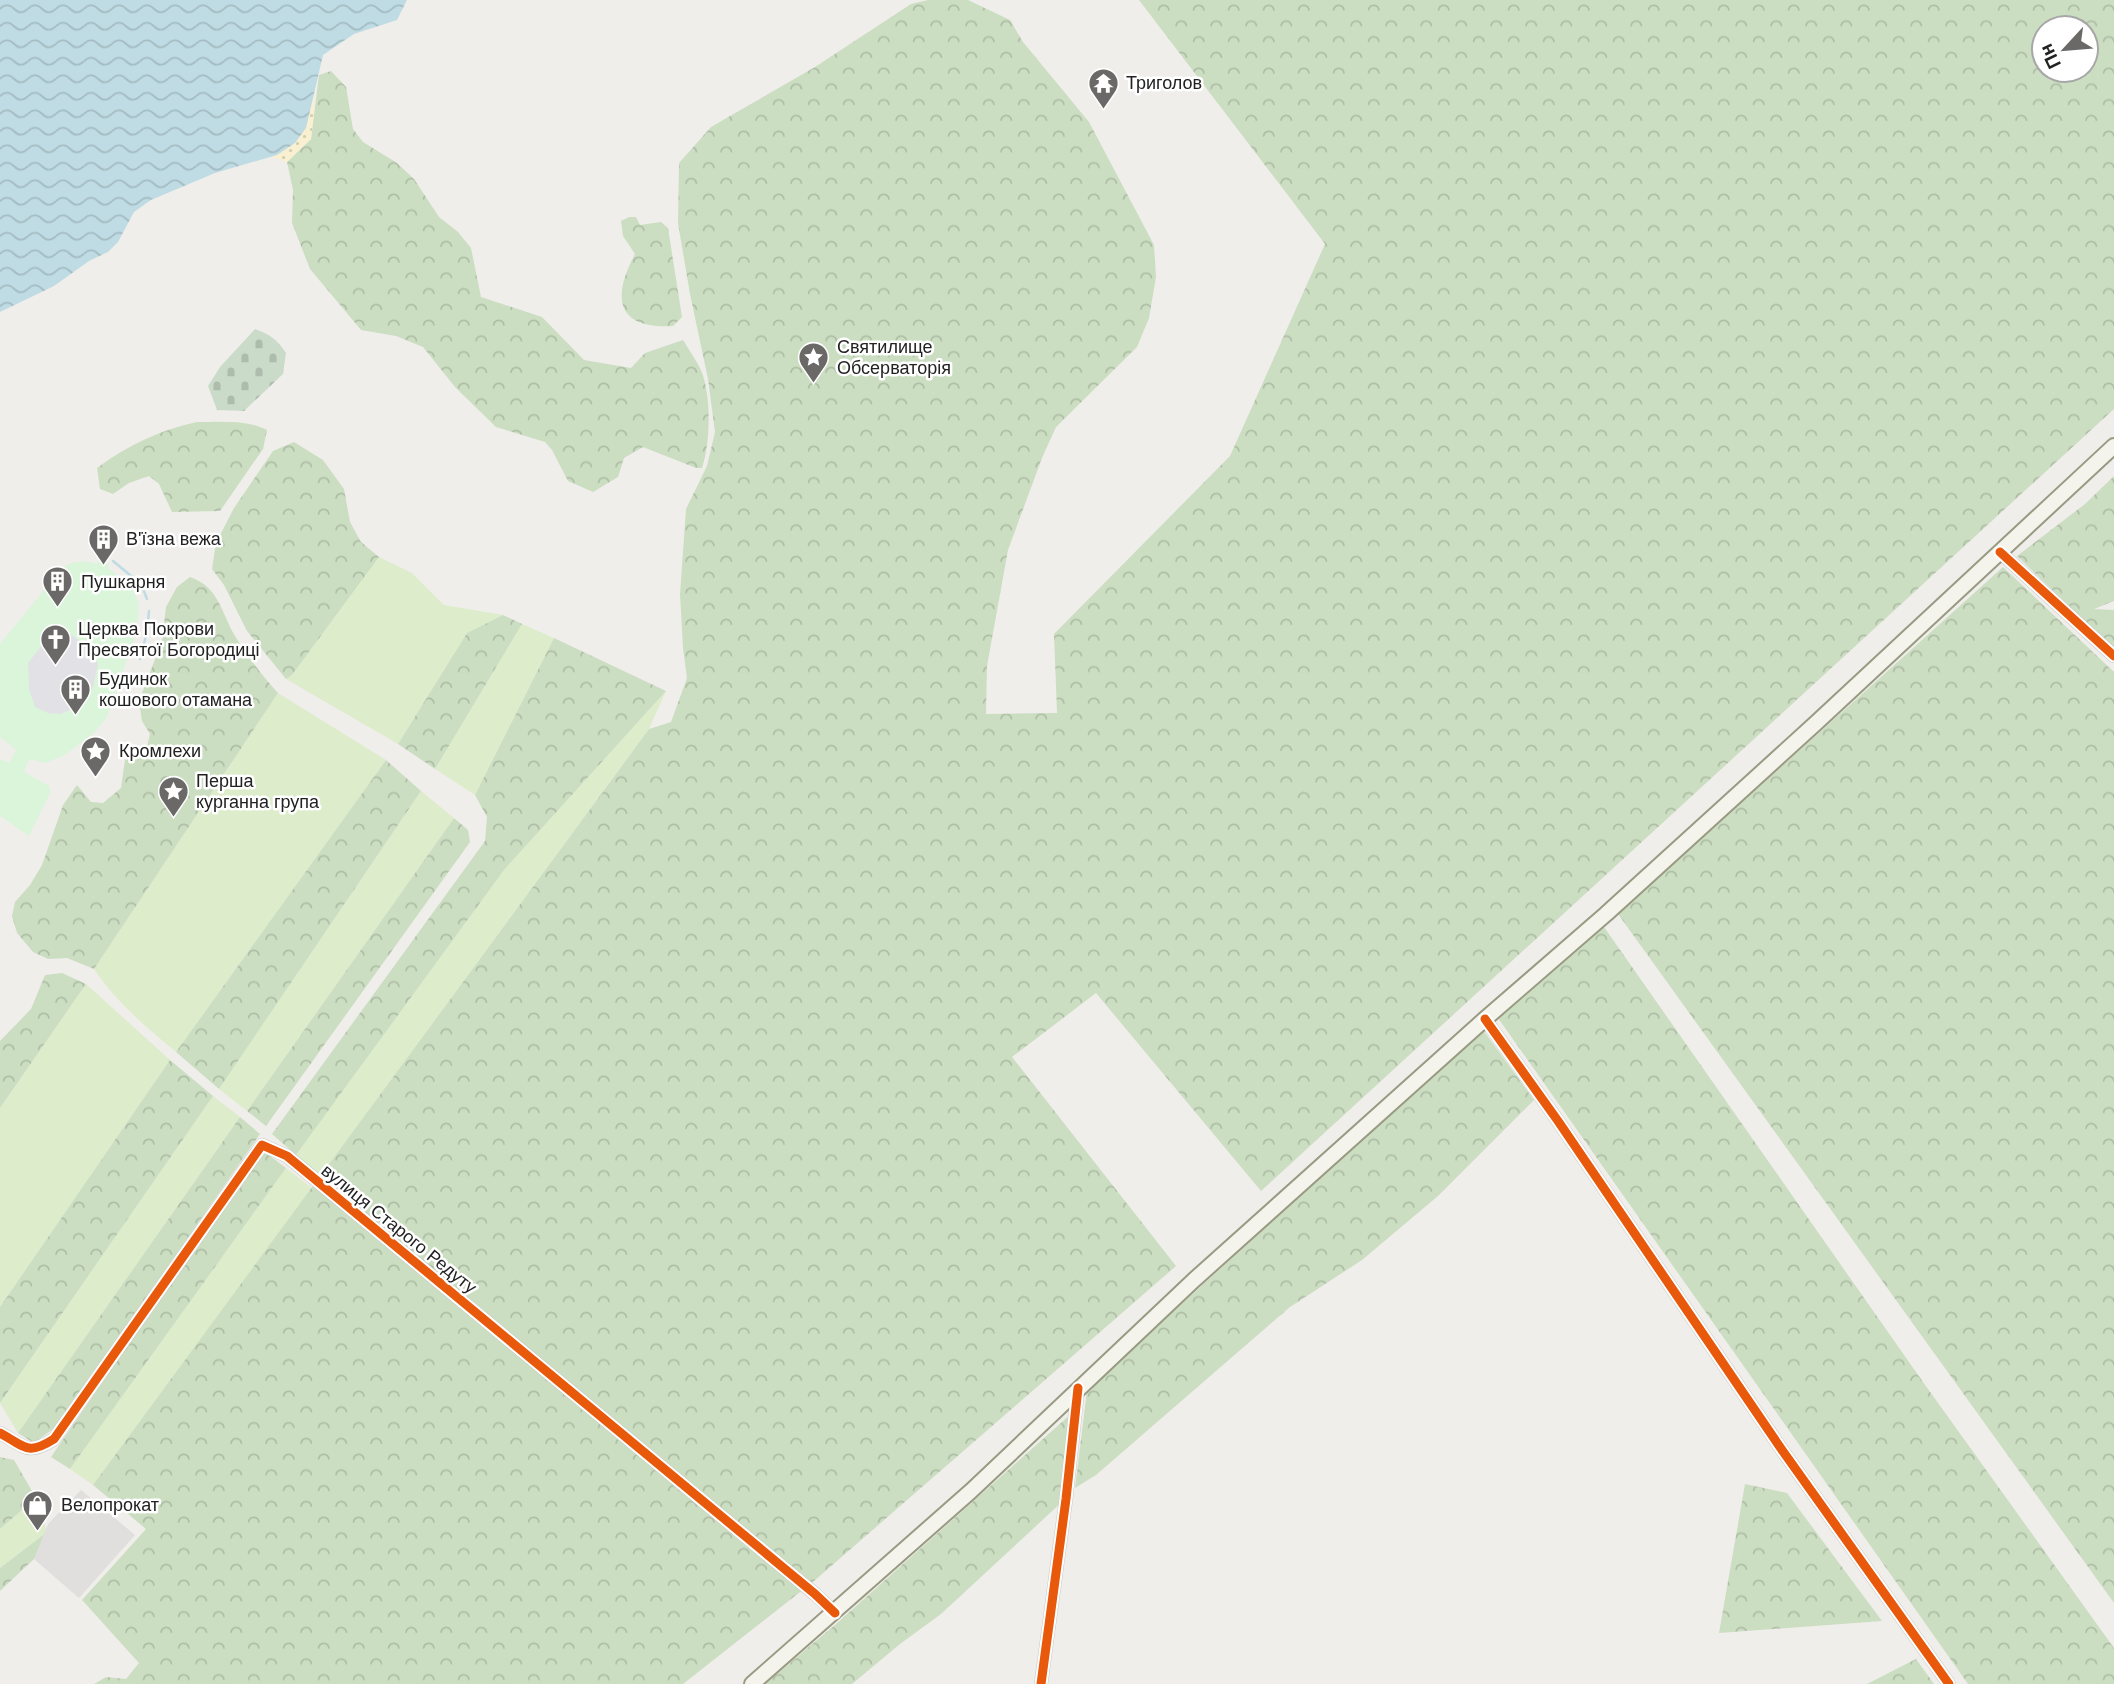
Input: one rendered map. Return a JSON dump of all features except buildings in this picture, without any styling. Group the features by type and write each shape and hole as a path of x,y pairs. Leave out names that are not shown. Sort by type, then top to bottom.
{"main road":[{"path":"752,1684 971,1491 1194,1280 1606,914 2114,446"}],"street":[{"path":"2000,552 2114,656"},
{"path":"1485,1019 1782,1450 1948,1684"},
{"name":"вулиця Старого Редуту","path":"0,1433 30,1450 54,1439 262,1145 287,1156 816,1594 835,1613"},
{"path":"1041,1684 1078,1388"}],"green space":[{"path":"928,0 968,0 1010,20 1023,42 1089,122 1154,245 1156,277 1149,318 1137,347 1056,427 1008,550 987,666 986,714 1057,713 1054,634 1230,456 1325,244 1139,0 2114,0 2114,409 1261,1191 1096,993 1012,1057 1176,1266 814,1581 683,1684 94,1684 106,1677 126,1679 139,1663 82,1600 146,1529 93,1485 649,729 671,722 687,678 680,594 686,509 707,466 715,432 708,379 678,223 679,163 711,127 815,67 911,4"},
{"path":"331,71 346,87 353,129 363,142 397,163 414,179 439,217 458,232 471,248 481,297 542,317 584,360 631,368 645,353 683,340 700,369 706,389 708,436 702,468 643,447 624,458 618,477 593,492 568,481 545,442 496,427 455,387 423,347 396,336 361,330 310,269 292,223 293,190 287,162 311,139 319,75"},
{"path":"636,217 640,225 661,222 668,228 682,317 673,326 654,326 640,322 624,308 623,285 635,254 623,236 621,221"},
{"path":"255,329 273,338 286,353 283,374 244,411 217,410 208,386 220,367"},
{"path":"197,422 242,423 267,430 263,449 220,511 172,512 159,484 149,476 129,483 113,494 100,489 97,468 133,445 157,434"},
{"path":"294,442 323,460 344,489 350,522 361,542 379,557 292,675 286,679 247,631 224,585 212,569 216,543 234,508 273,451"},
{"path":"2114,476 2114,601 2094,609 2114,610 2114,649 2017,556 2085,504"},
{"path":"379,557 412,573 444,605 503,615 467,633 398,744 286,679 292,675"},
{"path":"99,561 109,564 108,568 131,586 139,611 135,637 107,717 95,732 65,755 45,763 29,759 24,772 49,786 50,793 29,836 0,816 0,759 9,763 16,750 0,737 0,644 63,567 80,562 97,564"},
{"path":"2003,567 2114,672 2114,1603 1618,914"},
{"path":"190,577 200,581 213,594 235,636 255,666 278,693 94,969 67,958 48,959 33,952 17,933 12,916 15,902 42,865 63,805 77,785 91,802 103,803 121,788 125,760 147,747 150,734 142,721 139,701 162,641 166,607 177,587"},
{"path":"503,615 522,624 435,769 398,744 467,633"},
{"path":"522,624 554,638 475,795 435,769"},
{"path":"554,638 666,691 504,870 296,1155 272,1134 485,841 487,817 475,795"},
{"path":"666,691 649,729 321,1175 296,1155 504,870"},
{"path":"278,693 386,760 176,1052 122,1003 94,969"},
{"path":"386,760 421,791 219,1089 176,1052"},
{"path":"421,791 454,818 247,1111 219,1089"},
{"path":"454,818 468,830 470,842 266,1126 247,1111"},
{"path":"1604,927 1923,1382 2114,1648 2114,1684 1968,1684 1498,1018"},
{"path":"62,973 86,984 0,1108 0,1041 31,1009 45,975"},
{"path":"86,984 170,1060 0,1307 0,1108"},
{"path":"1483,1030 1534,1100 1438,1196 1362,1260 1290,1307 1096,1475 1075,1488 1087,1390"},
{"path":"170,1060 213,1096 0,1403 0,1307"},
{"path":"213,1096 240,1117 18,1433 0,1403"},
{"path":"240,1117 260,1134 57,1426 34,1443 18,1433"},
{"path":"262,1150 286,1168 70,1469 51,1457"},
{"path":"286,1168 312,1188 93,1485 70,1469"},
{"path":"1072,1413 1063,1501 941,1614 852,1684 765,1684 836,1624"},
{"path":"0,1457 14,1460 36,1498 0,1529"},
{"path":"1745,1484 1787,1493 1882,1621 1719,1633"},
{"path":"36,1498 47,1532 0,1568 0,1529"},
{"path":"47,1532 35,1558 0,1591 0,1568"},
{"path":"1916,1659 1934,1684 1867,1684"}],"sand":[{"path":"316,92 311,139 287,162 269,156 277,155 311,109"}],"shaded area":[{"path":"57,631 66,631 88,647 98,664 93,687 83,704 61,714 48,713 35,707 29,689 28,663"},
{"path":"81,1490 135,1535 79,1598 34,1559 48,1524"}],"water":[{"path":"0,0 407,0 397,20 354,34 323,55 306,128 295,143 277,155 215,173 151,200 134,212 118,242 108,252 89,261 54,286 0,312"}],"waterway":[{"path":"113,561 141,584 147,599"},
{"path":"140,659 149,611"}],"cycle path":[{"path":"2000,552 2114,656"},
{"path":"1485,1019 1558,1121 1782,1450 1949,1684"},
{"path":"0,1433 27,1448 38,1447 54,1439 262,1145 287,1156 835,1613"},
{"path":"1041,1684 1078,1388"}],"place":[{"name":"Триголов","path":"1103,110"},
{"name":"Святилище Обсерваторія","path":"814,384"},
{"name":"В'їзна вежа","path":"103,566"},
{"name":"Пушкарня","path":"58,609"},
{"name":"Церква Покрови Пресвятої Богородиці","path":"55,666"},
{"name":"Будинок кошового отамана","path":"76,716"},
{"name":"Кромлехи","path":"96,778"},
{"name":"Перша курганна група","path":"173,818"},
{"name":"Велопрокат","path":"38,1532"}]}
